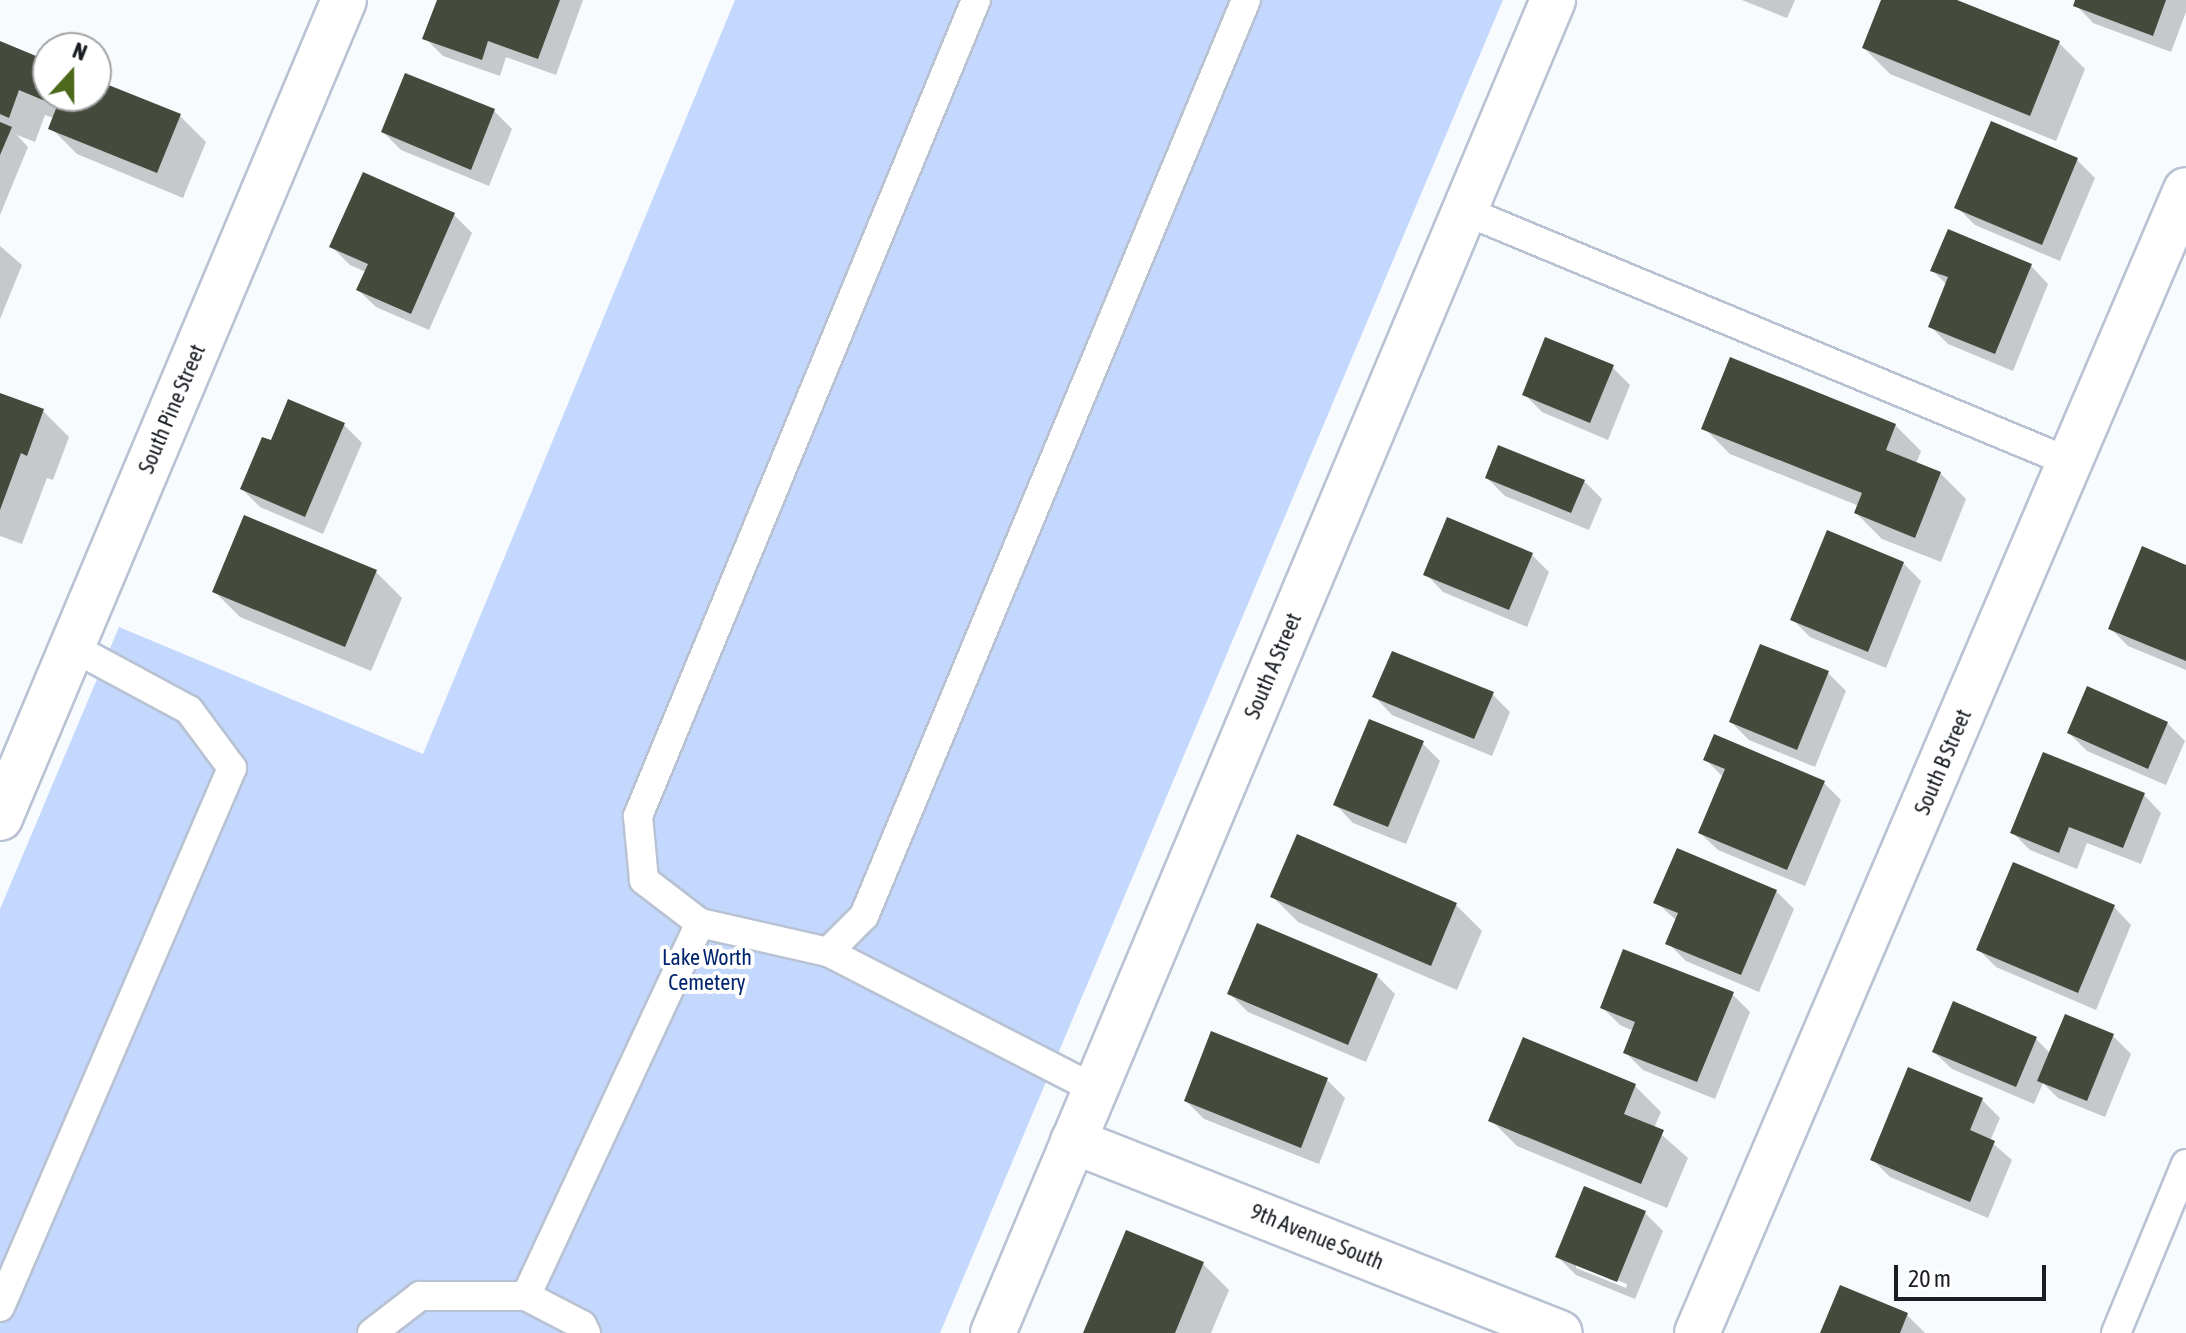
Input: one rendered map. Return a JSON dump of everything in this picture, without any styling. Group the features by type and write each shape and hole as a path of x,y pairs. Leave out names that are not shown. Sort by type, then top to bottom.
{"street":[{"name":"South Pine Street","path":"0,818 344,0"},
{"name":"South A Street","path":"993,1333 1553,0"},
{"name":"South B Street","path":"1697,1333 2072,463 2186,190"},
{"name":"9th Avenue South","path":"1073,1141 1560,1333"}],"lane":[{"path":"976,0 638,816 644,880 700,923 828,952 1095,1089"},
{"path":"828,952 864,916 1246,0"},
{"path":"1465,211 2072,463"},
{"path":"0,1307 232,768 189,710 72,647"},
{"path":"526,1296 700,923"},
{"path":"2116,1333 2186,1164"},
{"path":"372,1333 420,1296 526,1296 582,1325 586,1333"}],"green space":[{"name":"Lake Worth Cemetery","path":"735,0 1503,0 940,1333 0,1333 0,909 119,627 423,754"}],"building":[{"path":"437,0 560,0 538,59 488,41 482,60 422,39"},
{"path":"1881,0 1957,0 2060,41 2030,116 1862,48"},
{"path":"2075,0 2166,0 2153,36 2073,6"},
{"path":"0,41 32,54 32,95 19,90 9,118 0,114"},
{"path":"405,73 495,109 471,170 381,132"},
{"path":"112,86 181,114 157,173 48,129 55,112 112,112"},
{"path":"1991,121 2078,158 2042,245 1954,208"},
{"path":"0,122 12,127 0,155"},
{"path":"363,172 455,213 411,314 356,290 368,264 329,247"},
{"path":"1948,229 2032,264 1995,354 1928,327 1948,277 1930,271"},
{"path":"1545,337 1614,365 1590,423 1522,395"},
{"path":"1730,357 1896,424 1886,450 1941,472 1915,538 1854,513 1862,493 1701,429"},
{"path":"0,393 44,409 27,456 21,453 0,510"},
{"path":"288,399 345,423 305,517 240,489 262,437 271,440"},
{"path":"1498,445 1585,480 1571,513 1485,478"},
{"path":"244,515 377,570 345,647 212,592"},
{"path":"1447,517 1533,553 1509,610 1423,575"},
{"path":"1827,530 1904,562 1868,652 1790,620"},
{"path":"2142,546 2186,565 2186,661 2108,629"},
{"path":"1760,644 1829,671 1797,750 1729,722"},
{"path":"1392,651 1494,692 1474,739 1372,697"},
{"path":"2087,686 2168,722 2148,769 2067,733"},
{"path":"1369,719 1424,741 1388,827 1333,805"},
{"path":"1714,734 1825,781 1787,870 1698,833 1725,769 1703,760"},
{"path":"2043,752 2145,793 2123,848 2069,827 2059,853 2010,833"},
{"path":"1297,834 1457,903 1431,966 1270,897"},
{"path":"1677,848 1777,890 1741,975 1665,944 1678,913 1653,903"},
{"path":"2013,862 2115,905 2078,993 1976,950"},
{"path":"1257,923 1378,974 1348,1045 1227,994"},
{"path":"1623,949 1734,992 1697,1082 1623,1053 1635,1022 1600,1008"},
{"path":"1953,1001 2037,1037 2016,1087 1932,1052"},
{"path":"2065,1014 2114,1034 2087,1101 2037,1081"},
{"path":"1211,1031 1328,1078 1301,1148 1184,1101"},
{"path":"1523,1037 1636,1084 1624,1114 1664,1130 1641,1184 1488,1121"},
{"path":"1908,1067 1983,1098 1970,1130 1995,1141 1970,1202 1870,1160"},
{"path":"1584,1186 1646,1211 1617,1282 1555,1257"},
{"path":"1126,1230 1204,1262 1175,1333 1083,1333"},
{"path":"1840,1285 1908,1313 1900,1333 1820,1333"}]}
